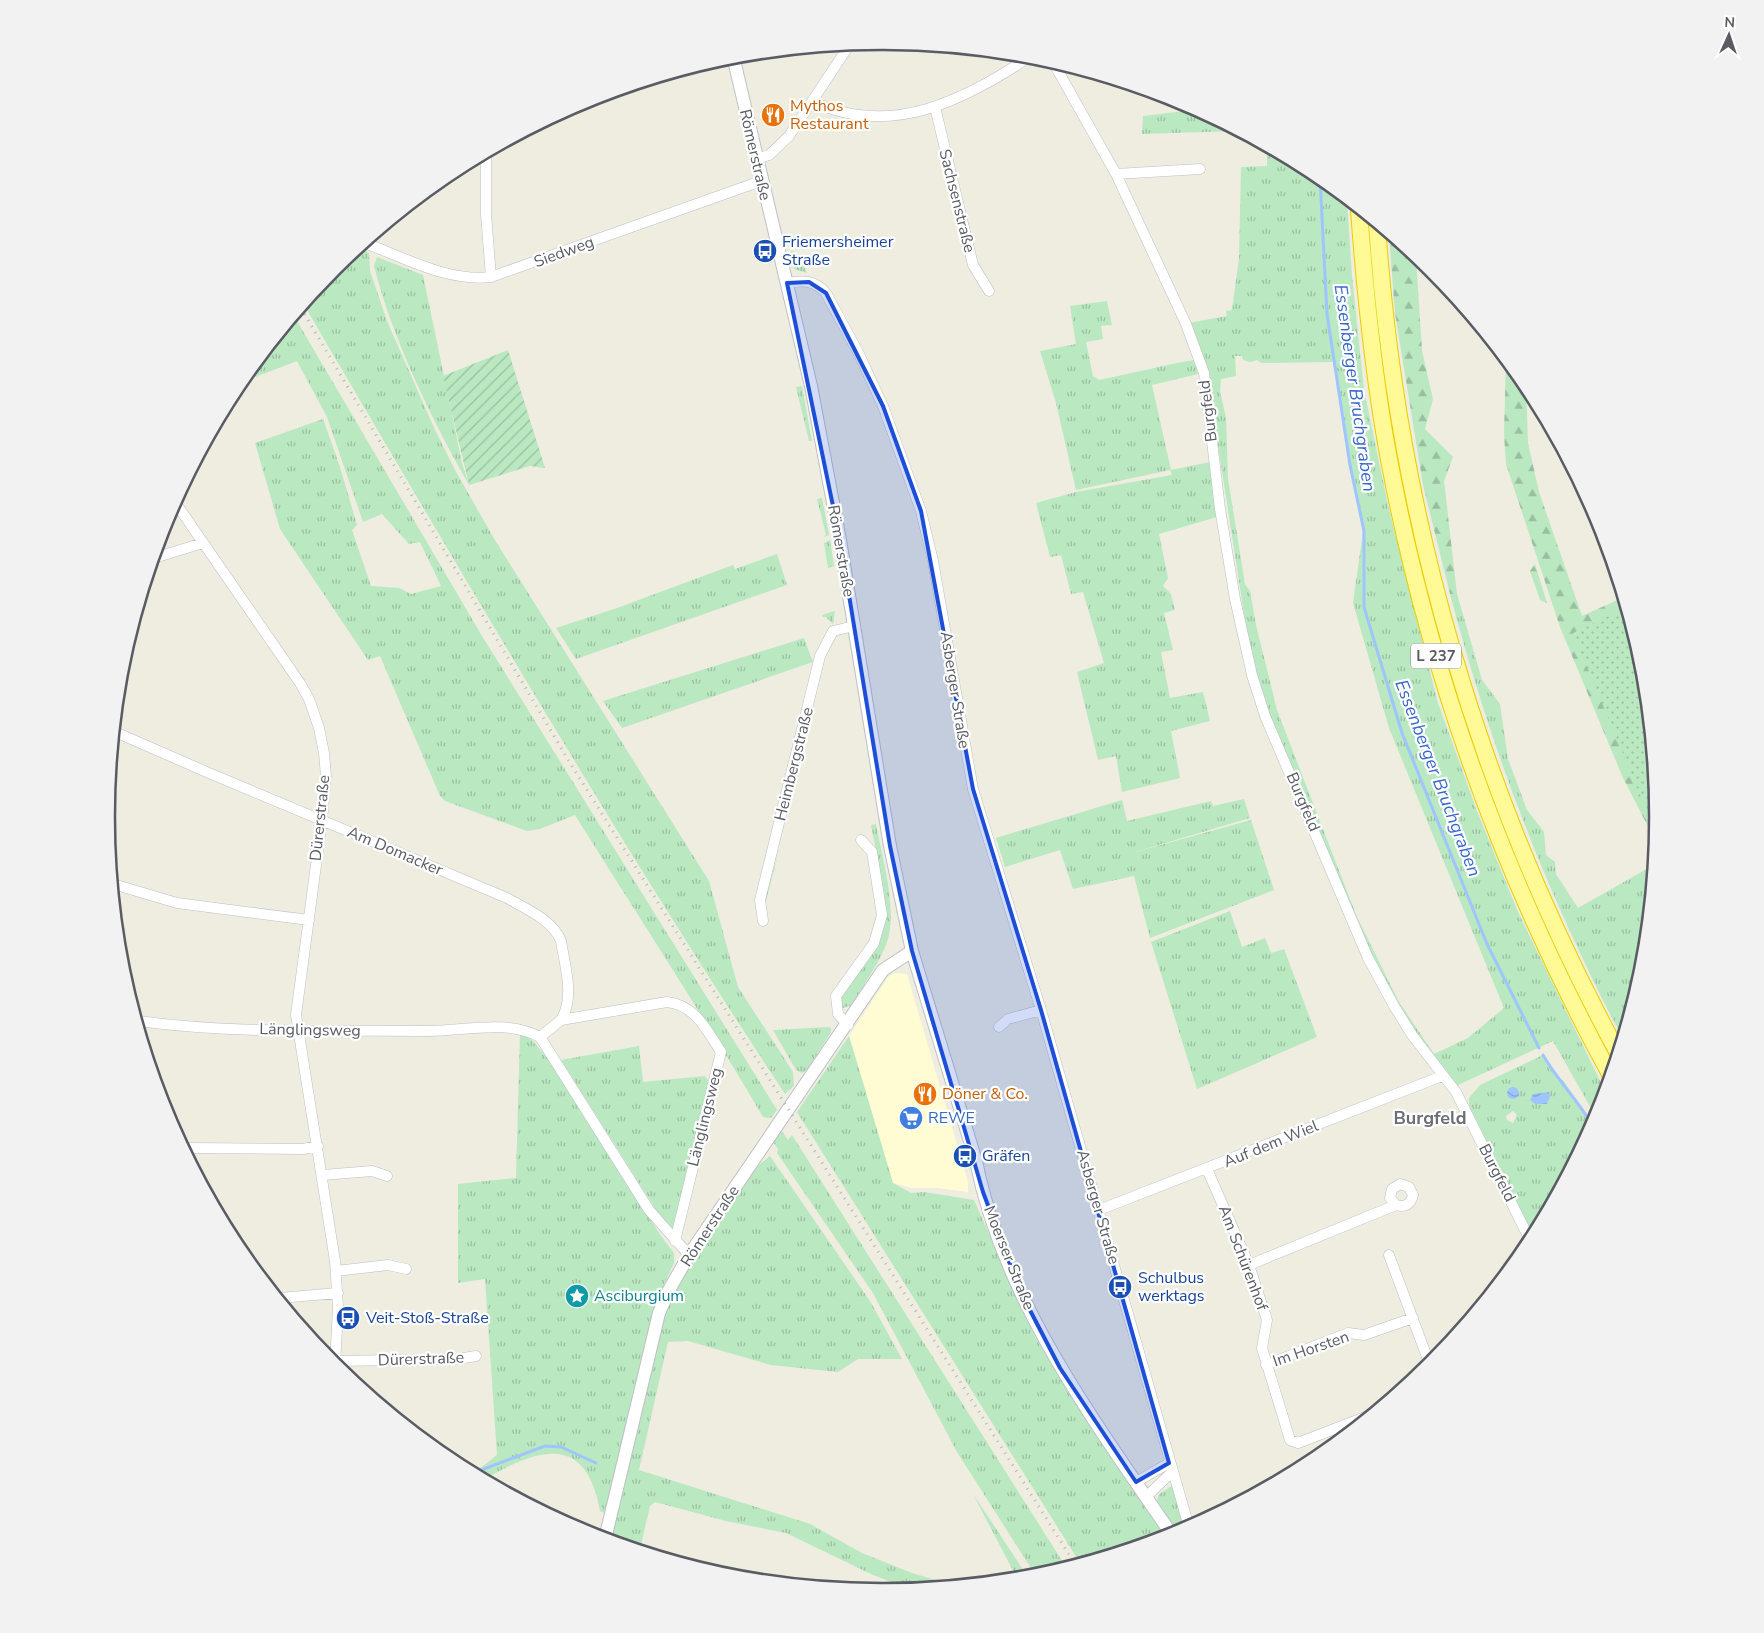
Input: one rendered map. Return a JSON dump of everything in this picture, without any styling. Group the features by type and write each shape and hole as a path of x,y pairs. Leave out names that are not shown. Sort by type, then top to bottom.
{"highway":[{"name":"L 237","path":"1360,217 1366,303 1379,402 1397,502 1420,600 1468,758 1498,838 1545,946 1606,1067"},
{"name":"L 237","path":"1377,232 1381,290 1404,447 1433,585 1461,684 1522,853 1557,933 1614,1044"}],"street":[{"path":"756,159 769,155 784,141 845,51"},
{"path":"812,101 829,109 869,118 904,114 935,107 976,90 1020,63"},
{"name":"Römerstraße","path":"607,1531 659,1313 669,1290 689,1255 799,1093 848,1025 883,970 912,951 890,846 854,626 811,386 735,65"},
{"name":"Burgfeld","path":"1058,71 1116,174 1186,324 1204,373 1220,509 1236,599 1252,675 1266,716 1368,958 1394,1006 1442,1076 1456,1092 1526,1232"},
{"name":"Sachsenstraße","path":"935,107 973,265 989,291"},
{"path":"486,161 486,224 492,276"},
{"path":"1116,174 1200,168"},
{"name":"Siedweg","path":"373,244 450,275 480,278 492,276 761,181"},
{"name":"Asberger Straße","path":"787,283 809,282 821,288 868,370 896,438 921,511 934,568 973,789 1041,1010 1186,1520"},
{"name":"Dürerstraße","path":"180,510 309,699 319,728 324,754 326,776 322,820 296,1015 323,1175 336,1271 338,1293 335,1353"},
{"path":"161,556 203,543"},
{"name":"Heimbergstraße","path":"763,921 760,900 820,656 833,631 854,626"},
{"name":"Am Domacker","path":"120,734 208,773 508,898 549,924 558,933 561,941 569,999 567,1011 561,1020"},
{"path":"848,1025 838,1014 836,996 874,943 882,915 872,852 861,840"},
{"path":"119,886 177,903 309,920"},
{"name":"Moerser Straße","path":"912,951 976,1161 983,1192 1020,1291 1060,1368 1167,1528"},
{"name":"Länglingsweg","path":"144,1022 208,1028 298,1030 436,1031 506,1026 519,1028 540,1037 561,1020 667,1002 681,1004 694,1013 721,1052 675,1241"},
{"path":"999,1027 1008,1020 1041,1010"},
{"path":"540,1037 649,1210 689,1255"},
{"name":"Auf dem Wiel","path":"1099,1210 1442,1076"},
{"path":"191,1148 304,1148 318,1146"},
{"name":"Am Schürenhof","path":"1207,1169 1249,1265 1268,1320 1262,1348 1290,1440 1298,1443 1353,1422"},
{"path":"323,1175 372,1171 387,1176"},
{"path":"1249,1265 1396,1206"},
{"path":"1390,1255 1427,1355"},
{"path":"336,1271 388,1265 406,1269"},
{"path":"286,1297 338,1293"},
{"name":"Im Horsten","path":"1266,1365 1348,1333 1364,1335 1413,1318"},
{"name":"Dürerstraße","path":"346,1364 458,1359 476,1356"},
{"path":"1136,1482 1170,1468"},
{"path":"1146,1497 1170,1468"}],"highlighted area":[{"path":"809,282 826,293 883,406 921,511 973,789 1041,1010 1169,1463 1136,1482 1060,1368 1020,1291 983,1192 912,951 890,846 840,540 787,283"}],"shaded area":[{"path":"894,973 907,974 968,1182 968,1192 937,1188 912,1188 893,1183 849,1036 888,977"}],"green space":[{"path":"1182,111 1225,131 1142,134 1143,116"},
{"path":"1267,154 1308,179 1347,207 1352,276 1364,390 1388,505 1438,703 1477,811 1518,912 1601,1082 1591,1108 1553,1041 1456,1086 1414,1032 1379,973 1268,711 1251,659 1214,419 1189,323 1227,316 1226,311 1232,310 1239,259 1241,167 1267,166","holes":["1235,356 1242,356 1243,360 1250,362 1257,360 1261,363 1333,362 1363,532 1353,603 1389,728 1504,1008 1468,1038 1434,1054 1399,1002 1357,917 1277,710 1256,625 1250,591 1245,584 1228,479 1226,418 1220,391 1221,379 1236,376"]},
{"path":"1390,242 1417,268 1422,351 1433,399 1425,429 1453,457 1444,481 1457,594 1450,594 1423,485 1395,313"},
{"path":"366,251 369,253 370,271 387,321 435,430 455,470 496,542 709,881 738,987 793,1072 794,1086 785,1094 660,900 480,603 307,310"},
{"path":"794,251 806,263 803,265 807,273 794,269 790,252"},
{"path":"377,257 423,275 462,463 469,485 427,406 402,350 374,266"},
{"path":"1107,301 1112,325 1101,326 1103,339 1086,342 1093,376 1099,380 1194,360 1198,374 1152,385 1171,470 1210,462 1217,517 1159,534 1168,578 1163,586 1171,594 1175,610 1164,613 1173,650 1161,652 1170,698 1203,692 1210,721 1171,731 1180,778 1122,792 1116,756 1098,760 1077,672 1104,663 1083,592 1071,594 1061,555 1050,557 1036,503 1076,492 1172,475 1170,470 1076,490 1056,403 1040,351 1076,344 1070,306"},
{"path":"297,322 482,636 777,1110 771,1118 763,1117 694,1003 575,815 540,829 527,831 445,801 440,796 380,656 368,660 280,529 255,443 323,419 340,467 357,525 352,530 371,586 399,588 411,594 441,586 420,542 409,544 382,514 363,522 327,417 297,361 255,377"},
{"path":"508,350 545,468 530,466 469,485 443,376"},
{"path":"1506,372 1527,403 1528,443 1539,492 1582,616 1617,600 1634,667 1642,716 1647,766 1649,828 1623,778 1560,627 1506,464 1504,434"},
{"path":"802,386 812,441 809,441 796,387"},
{"path":"822,498 829,535 824,537 826,535 817,499"},
{"path":"830,540 834,566 828,568 824,543"},
{"path":"777,554 787,585 576,659 556,628 617,608 733,565 735,569"},
{"path":"1535,564 1547,603 1540,600 1530,571"},
{"path":"1450,594 1457,594 1482,680 1500,704 1508,759 1527,810 1544,832 1546,855 1555,862 1556,874 1578,908 1647,869 1642,917 1634,966 1618,1028 1568,927 1533,845 1488,722"},
{"path":"1620,610 1634,667 1642,716 1649,812 1640,795 1573,633"},
{"path":"835,611 833,624 822,615"},
{"path":"804,638 813,662 622,728 603,701"},
{"path":"1244,799 1250,818 1128,854 1251,820 1274,890 1150,938 1134,876 1073,889 1060,850 1005,867 996,838 1122,800 1127,821 1211,801 1213,806"},
{"path":"876,824 888,885 891,917 890,932 879,960 852,1005 843,1008 839,1005 839,999 881,934 876,850 871,825"},
{"path":"780,847 766,901 767,906 765,899"},
{"path":"1230,911 1242,947 1265,938 1271,953 1284,949 1317,1037 1197,1089 1151,942"},
{"path":"831,1028 831,1032 807,1070 802,1073 796,1070 773,1030"},
{"path":"520,1034 531,1039 550,1061 661,1236 674,1253 674,1263 660,1293 646,1338 607,1514 600,1511 593,1486 584,1469 572,1458 558,1454 541,1455 524,1460 491,1475 480,1468 497,1455 485,1279 458,1283 458,1184 516,1178"},
{"path":"849,1036 893,1183 911,1193 924,1192 974,1200 1035,1337 1093,1430 1160,1530 1077,1558 797,1112"},
{"path":"639,1046 643,1082 705,1076 710,1083 676,1224 671,1229 658,1213 561,1060"},
{"path":"1543,1055 1554,1072 1565,1083 1586,1118 1546,1200 1529,1227 1469,1105 1469,1098 1480,1085","holes":["1513,1111 1517,1115 1513,1123 1507,1120 1506,1116"]},
{"path":"781,1130 788,1140 792,1135 1062,1561 1031,1568 957,1452 873,1293 777,1153 778,1149 773,1142"},
{"path":"770,1156 870,1301 902,1359 858,1359 838,1372 771,1365 688,1341 668,1342 639,1470 810,1524 862,1553 912,1573 937,1580 892,1583 786,1533 726,1521 655,1502 650,1506 641,1544 612,1533 661,1320 682,1276 755,1168"},
{"path":"1173,1485 1184,1521 1173,1526 1157,1501 1159,1494"},
{"path":"973,1494 1023,1569 1013,1571"}],"water":[{"path":"1511,1087 1515,1087 1519,1093 1515,1099 1511,1099 1507,1095 1507,1091"},
{"path":"1549,1092 1550,1097 1547,1104 1535,1104 1530,1100 1533,1094"}],"waterway":[{"name":"Essenberger Bruchgraben","path":"1321,188 1327,314 1350,465 1364,531 1364,607 1402,733 1487,944 1539,1048"},
{"name":"Essenberger Bruchgraben","path":"1543,1055 1587,1117"},
{"path":"482,1470 545,1446 561,1447 596,1463"}],"railway":[{"path":"304,313 570,763 1072,1559"}],"place":[{"name":"Mythos Restaurant","path":"773,115"},
{"name":"Friemersheimer Straße","path":"765,251"},
{"name":"Döner & Co.","path":"925,1094"},
{"name":"REWE","path":"911,1118"},
{"name":"Gräfen","path":"965,1156"},
{"name":"Schulbus werktags","path":"1120,1287"},
{"name":"Asciburgium","path":"577,1296"},
{"name":"Veit-Stoß-Straße","path":"348,1318"}],"district":[{"name":"Burgfeld","path":"1430,1118"}]}
